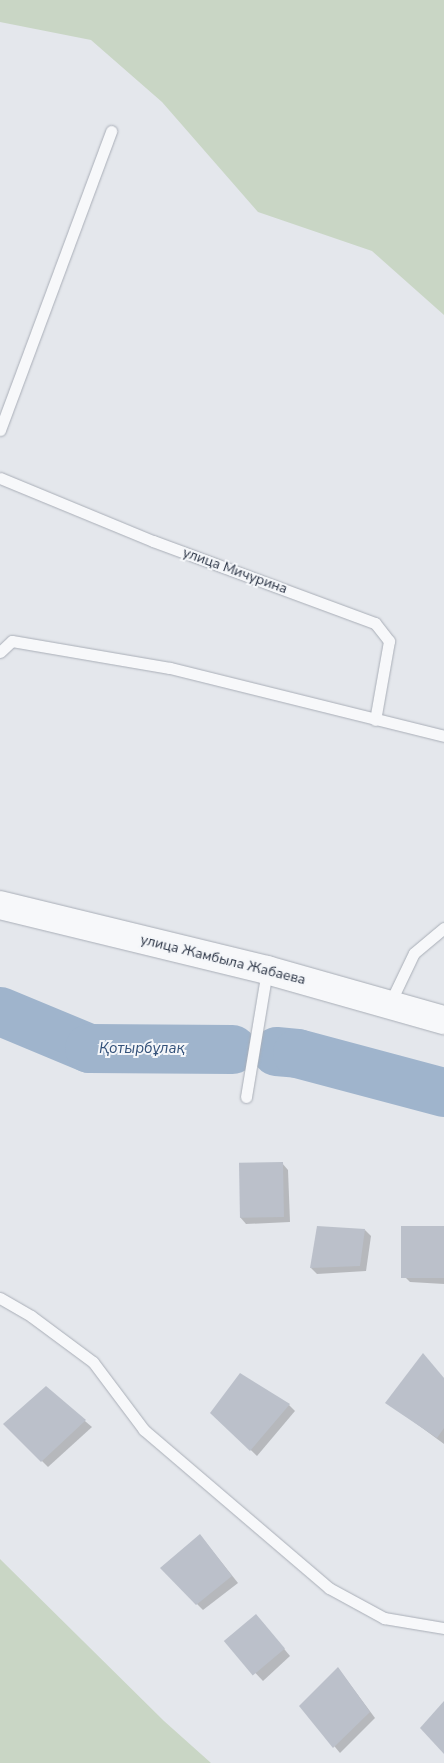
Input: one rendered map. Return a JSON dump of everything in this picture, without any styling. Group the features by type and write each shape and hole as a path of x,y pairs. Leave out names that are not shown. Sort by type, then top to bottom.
{"street":[{"name":"улица Жамбыла Жабаева","path":"0,905 267,970 390,1003 444,1020"}],"lane":[{"path":"0,430 111,131"},
{"name":"улица Мичурина","path":"0,478 153,541 375,623 389,641 375,720"},
{"path":"0,652 12,641 170,668 444,736"},
{"path":"390,1003 414,953 444,928"},
{"path":"246,1097 267,970"},
{"path":"0,1298 31,1316 93,1362 144,1430 329,1588 384,1618 444,1628"}],"green space":[{"path":"0,0 444,0 444,315 372,251 258,212 162,102 91,40 0,22"},
{"path":"0,1559 164,1721 211,1763 0,1763"}],"building":[{"path":"283,1162 284,1217 240,1218 239,1163"},
{"path":"317,1226 365,1229 360,1266 310,1268"},
{"path":"401,1226 444,1226 444,1278 401,1278"},
{"path":"423,1353 444,1378 444,1428 437,1438 385,1403"},
{"path":"240,1373 290,1404 250,1451 210,1413"},
{"path":"46,1386 86,1420 41,1462 3,1424"},
{"path":"200,1534 232,1576 196,1605 160,1568"},
{"path":"256,1614 285,1648 253,1675 224,1641"},
{"path":"338,1667 370,1712 333,1748 299,1706"},
{"path":"444,1701 444,1754 420,1728"}],"waterway":[{"name":"Қотырбұлақ","path":"0,1011 89,1048 232,1049"},
{"name":"Қотырбұлақ","path":"276,1051 297,1053 444,1092"}]}
